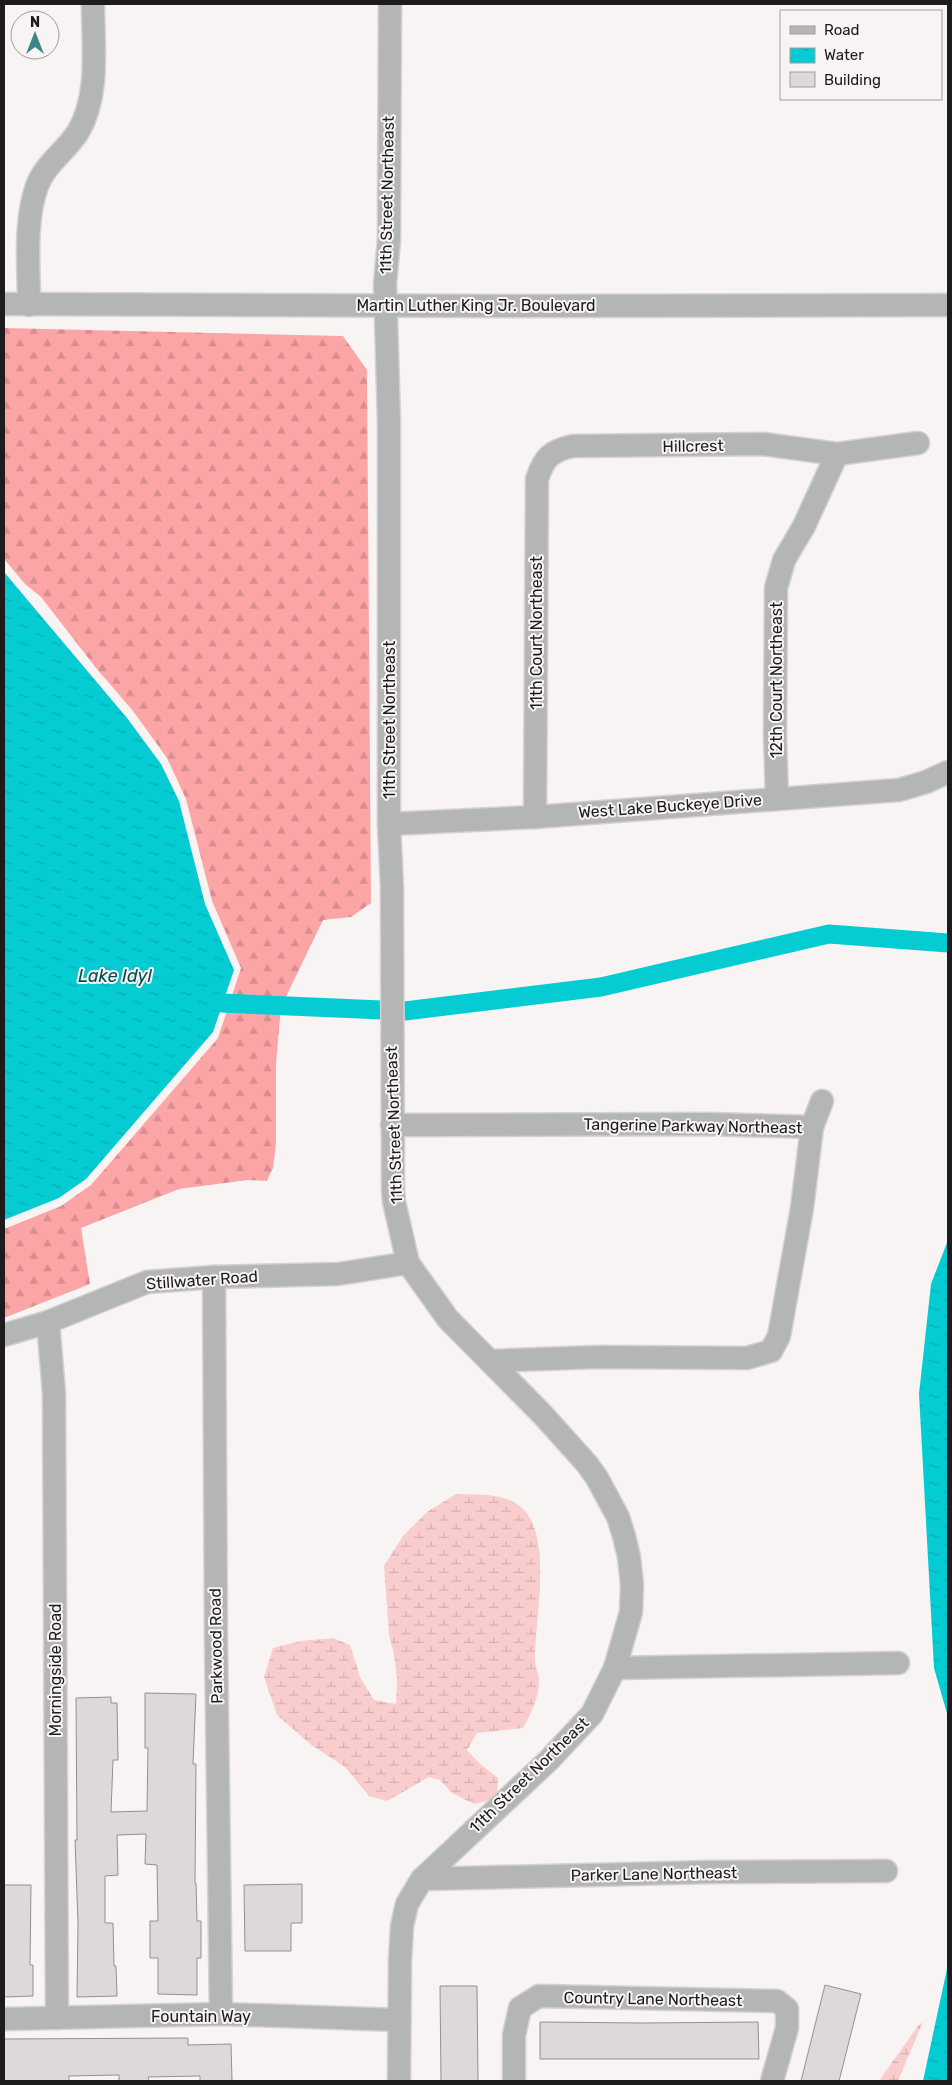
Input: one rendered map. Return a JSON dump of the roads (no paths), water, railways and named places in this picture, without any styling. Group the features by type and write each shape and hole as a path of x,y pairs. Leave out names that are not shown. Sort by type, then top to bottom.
{"street":[{"path":"30,304 31,207 37,185 55,157 76,134 84,119 90,99 93,66 93,4"},
{"name":"11th Street Northeast","path":"390,4 389,239 385,305 389,422 389,824 392,888 392,1125 394,1202 408,1264 448,1319 543,1415 587,1464 597,1478 618,1517 629,1556 632,1585 631,1612 615,1668 592,1714 548,1760 422,1879 407,1904 402,1926 399,2081"},
{"name":"Martin Luther King Jr. Boulevard","path":"4,304 948,304"},
{"name":"Hillcrest","path":"551,455 558,449 573,446 763,444 837,454 918,444"},
{"name":"12th Court Northeast","path":"777,798 775,736 776,588 784,560 804,526 837,454"},
{"name":"11th Court Northeast","path":"535,817 537,479 542,463 551,455"},
{"name":"West Lake Buckeye Drive","path":"389,824 535,817 899,790 926,782 948,772"},
{"path":"812,1127 822,1101"},
{"name":"Tangerine Parkway Northeast","path":"392,1125 707,1124 812,1127 802,1208 786,1299 779,1336 771,1351 747,1358 597,1358 490,1361"},
{"name":"Stillwater Road","path":"4,1335 48,1322 147,1282 214,1277 338,1274 408,1264"},
{"name":"Parkwood Road","path":"214,1277 221,2014"},
{"name":"Morningside Road","path":"48,1322 54,1393 57,2018"},
{"path":"615,1668 898,1663"},
{"name":"Parker Lane Northeast","path":"422,1879 712,1872 886,1871"},
{"name":"Country Lane Northeast","path":"514,2081 514,2035 520,2008 539,1996 777,2001 786,2009 786,2028 772,2081"},
{"name":"Fountain Way","path":"4,2018 221,2014 399,2020"}],"water":[{"name":"Lake Idyl","path":"4,572 127,718 161,764 179,801 205,904 234,970 213,1032 86,1179 59,1198 4,1220"},
{"path":"948,1240 948,1717 934,1668 919,1394 931,1284"},
{"path":"948,1964 948,2081 923,2081"}],"waterway":[{"path":"222,1003 405,1011 601,987 829,934 948,943"}]}
